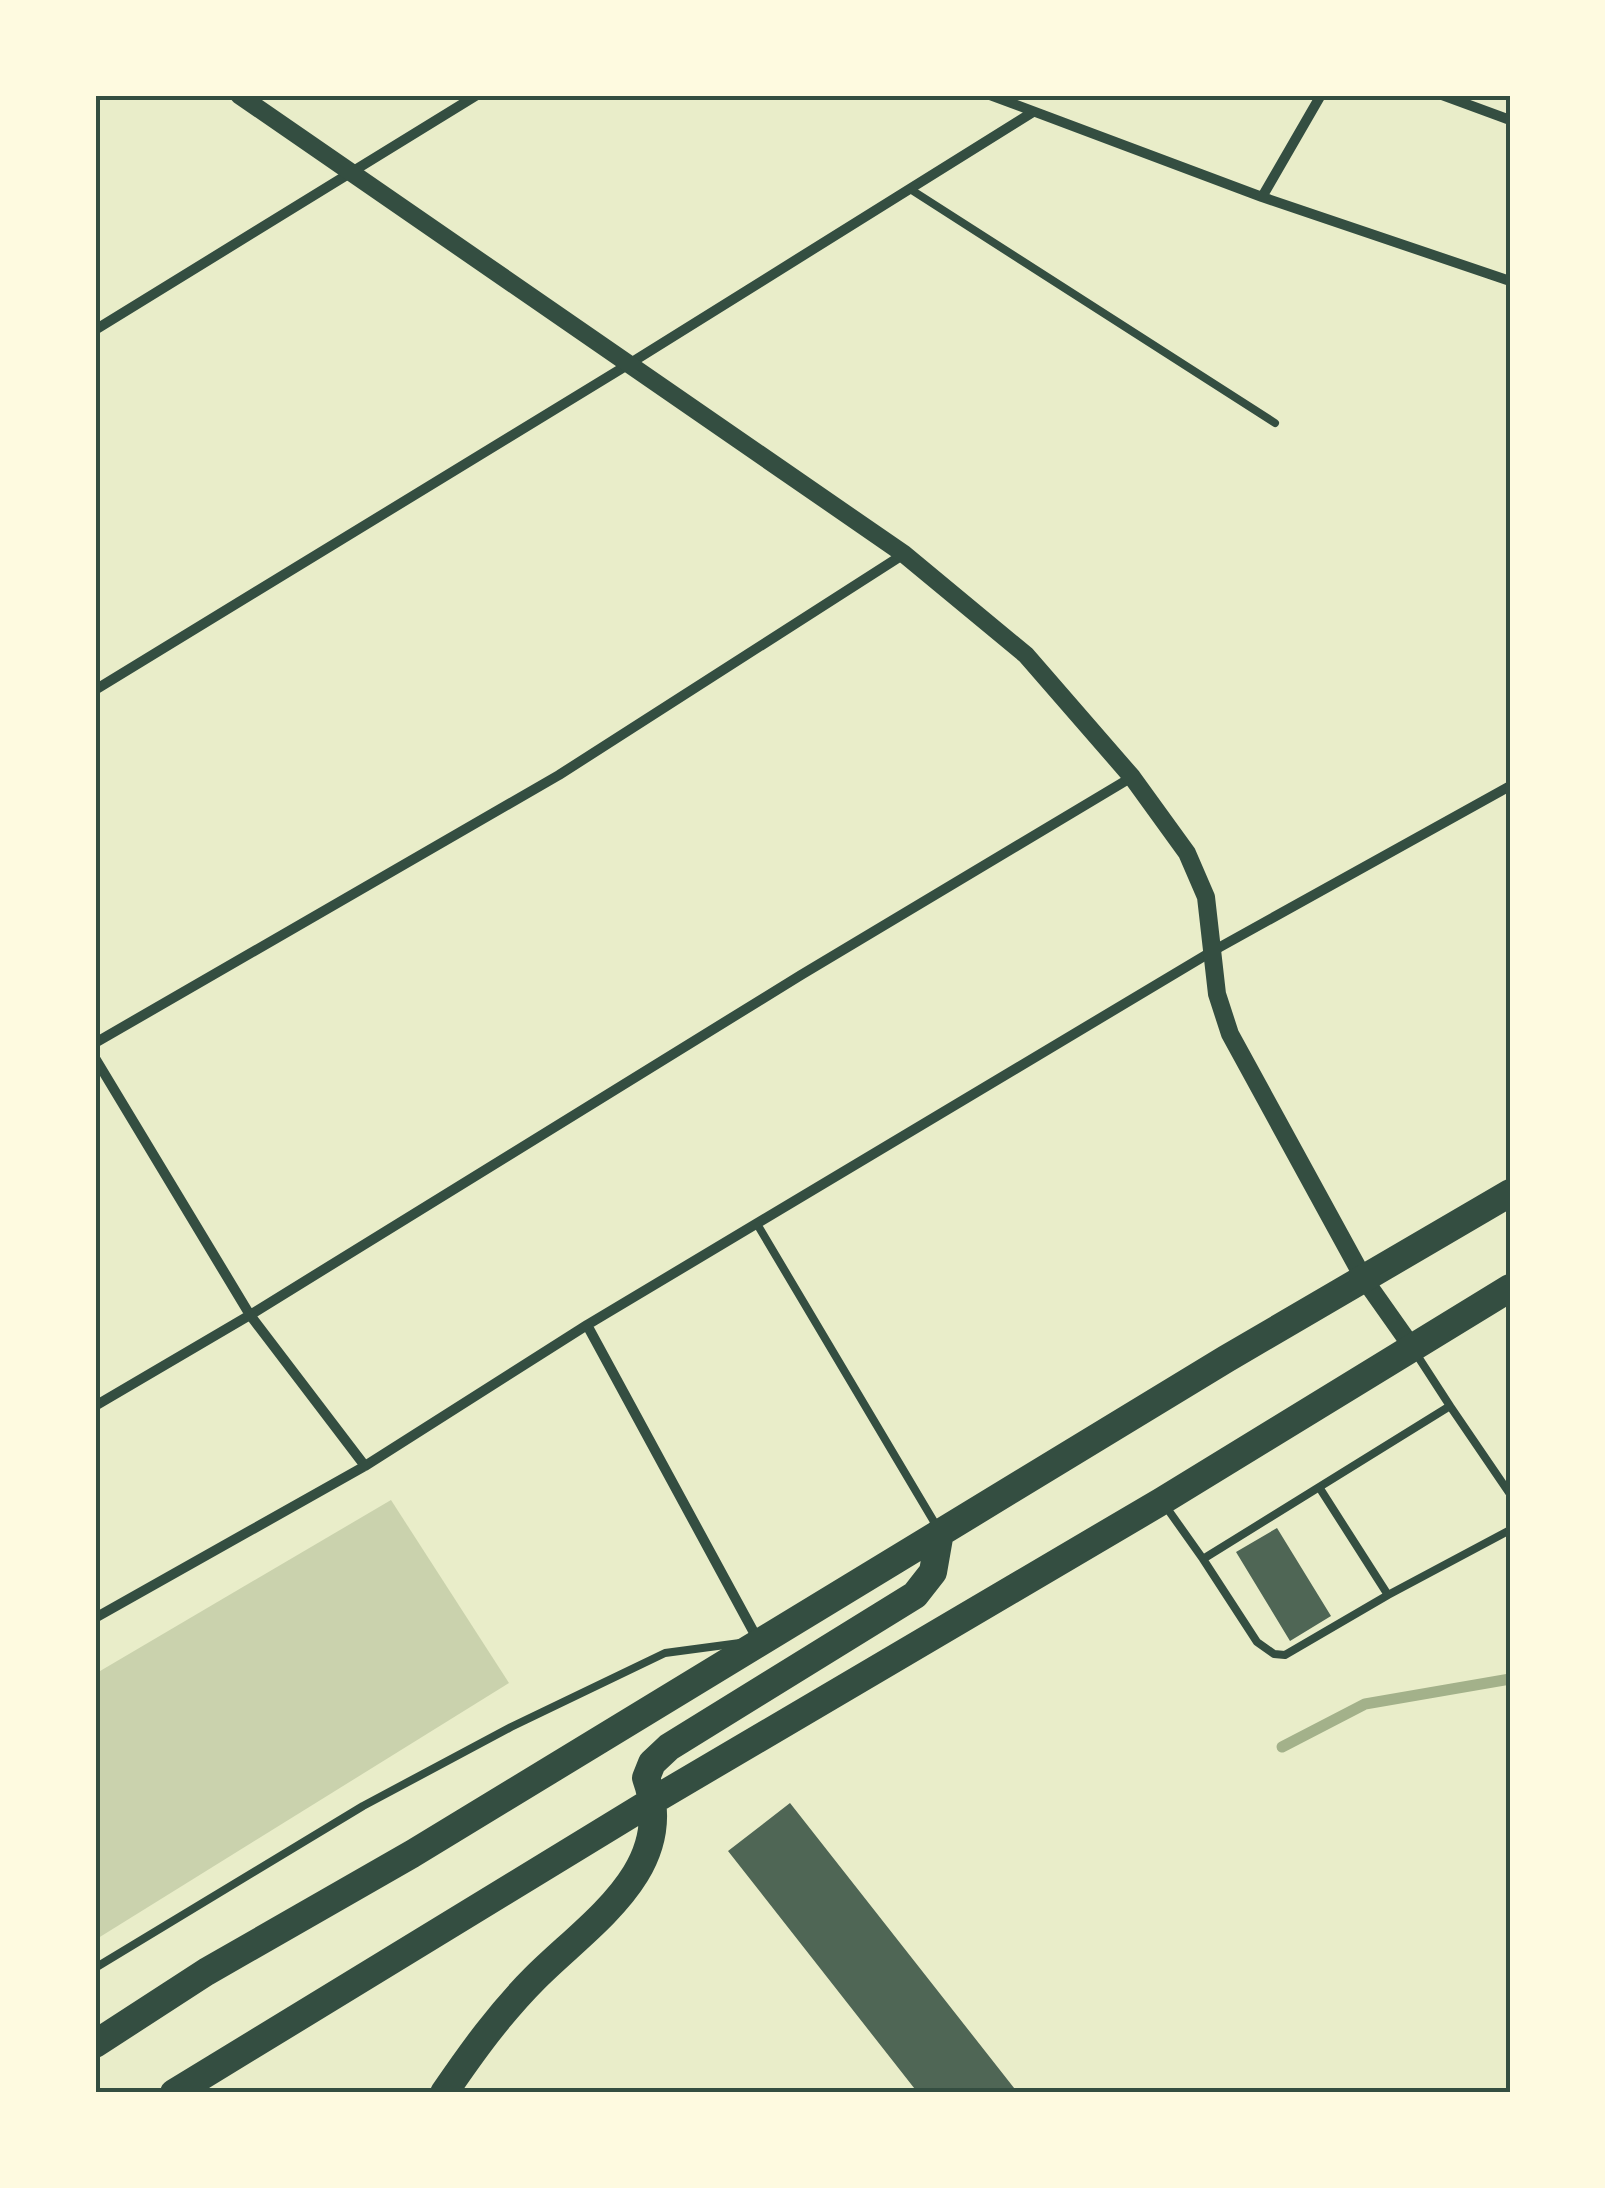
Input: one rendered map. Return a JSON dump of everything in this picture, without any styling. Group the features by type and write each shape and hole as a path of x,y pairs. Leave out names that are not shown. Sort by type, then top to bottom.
{"highway":[{"path":"95,2044 206,1972 412,1854 759,1640 1510,1193"},
{"path":"174,2093 654,1800 1162,1501 1510,1288"},
{"path":"444,2093 480,2040 533,1980 629,1888 652,1842 654,1800 646,1778 652,1763 669,1747 915,1595 932,1572 940,1532"}],"street":[{"path":"239,95 904,554 1026,655 1132,778 1187,852 1206,897 1217,994 1230,1034 1364,1279 1412,1347"},
{"path":"95,330 478,95"},
{"path":"990,95 1262,197 1510,281"},
{"path":"1262,197 1321,95"},
{"path":"1442,95 1510,120"},
{"path":"95,690 1032,112"},
{"path":"95,1042 559,775 904,554"},
{"path":"95,1406 250,1316 800,976 1132,778"},
{"path":"95,1618 366,1466 587,1325 1211,952 1510,786"},
{"path":"95,1058 250,1316 366,1466"},
{"path":"587,1325 759,1640"}],"lane":[{"path":"910,189 1275,422"},
{"path":"757,1224 940,1532"},
{"path":"1412,1347 1510,1494"},
{"path":"1203,1559 1450,1406"},
{"path":"1319,1487 1388,1595"},
{"path":"1162,1501 1257,1642 1274,1654 1295,1651 1388,1595 1510,1530"},
{"path":"95,1968 364,1806 511,1727 664,1653 759,1640"}],"green space":[{"path":"391,1500 509,1683 95,1940 95,1674"}],"building":[{"path":"1277,1528 1331,1616 1290,1641 1236,1552"},
{"path":"790,1803 1018,2093 918,2093 728,1851"}],"waterway":[{"path":"1282,1747 1365,1704 1510,1679"}]}
